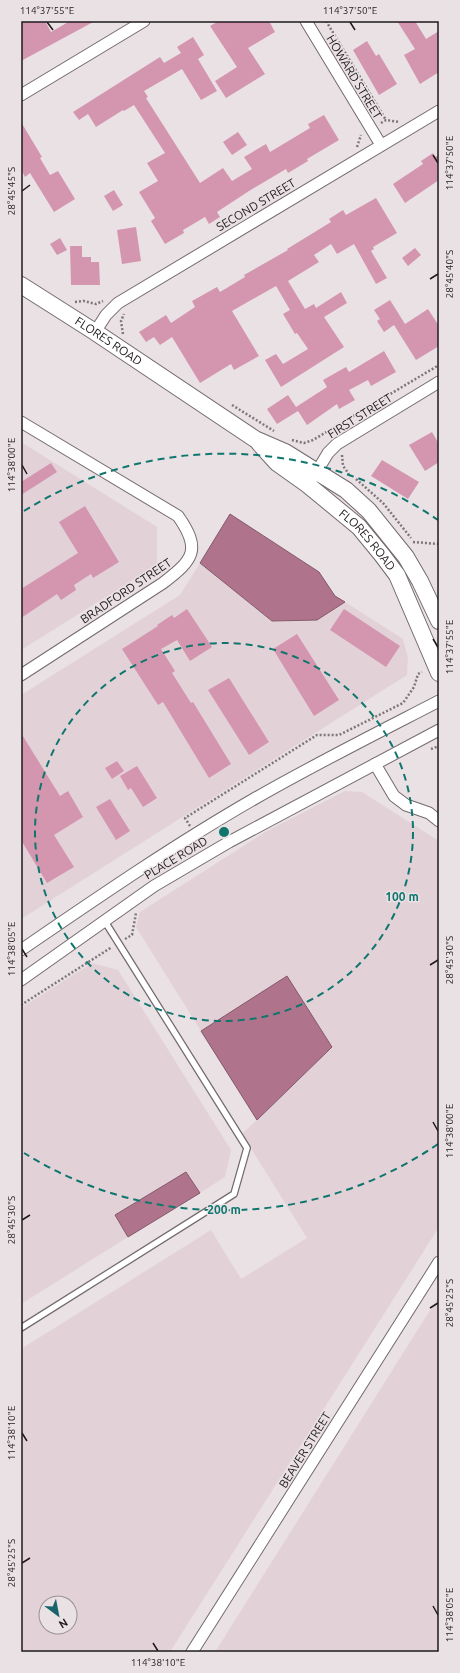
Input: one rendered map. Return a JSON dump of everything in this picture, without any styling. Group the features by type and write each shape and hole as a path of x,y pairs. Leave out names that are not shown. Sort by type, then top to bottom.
{"main road":[{"name":"FLORES ROAD","path":"21,286 94,332 255,439 286,452 317,470 346,490 369,511 387,531 417,575 439,621"},
{"name":"FLORES ROAD","path":"255,439 277,463 308,484 359,527 397,575 439,673"}],"street":[{"path":"21,95 144,21"},
{"name":"HOWARD STREET","path":"306,21 381,146"},
{"name":"SECOND STREET","path":"94,332 106,315 118,303 439,111"},
{"name":"FIRST STREET","path":"308,484 328,453 337,444 439,382"},
{"name":"BRADFORD STREET","path":"21,422 178,516 188,530 192,543 192,555 183,568 163,583 21,675"},
{"name":"PLACE ROAD","path":"21,950 92,901 254,799 313,766 439,701"},
{"name":"PLACE ROAD","path":"21,980 154,886 229,842 439,730"},
{"path":"375,764 394,796 406,805 434,811 439,821"},
{"name":"BEAVER STREET","path":"192,1652 439,1262"}],"lane":[{"path":"21,1328 234,1194 247,1148 104,920"}],"path":[{"path":"326,21 386,120"},
{"path":"380,124 386,120 401,122 402,124"},
{"path":"71,302 96,304 106,299"},
{"path":"288,439 304,443 313,440 439,365"},
{"path":"230,404 275,431"},
{"path":"413,542 439,544"},
{"path":"189,825 185,818 317,735 339,735 403,703 414,687 418,674 422,672"}],"shaded area":[{"path":"21,442 157,527 157,565 21,650"},
{"path":"230,514 319,572 335,596 345,602 317,620 272,621 200,563"},
{"path":"200,563 272,621 317,620 345,602 403,639 408,658 407,675 21,919 21,695 180,595"},
{"path":"345,791 362,792 439,841 439,1227 170,1652 21,1652 21,1349 211,1230 241,1279 307,1238 242,1134 332,1047 287,976 201,1031 136,927 140,912 267,831"},
{"path":"92,963 118,970 231,1150 225,1177 200,1193 186,1172 115,1215 128,1237 21,1304 21,1008"},
{"path":"287,976 332,1047 257,1120 201,1031"},
{"path":"186,1172 200,1193 128,1237 115,1215"},
{"path":"439,1296 439,1652 215,1652"}],"building":[{"path":"21,21 45,21 51,32 70,21 95,21 21,61"},
{"path":"219,21 269,21 275,32 248,48 265,74 226,98 215,81 237,67 210,26"},
{"path":"397,21 415,21 426,39 439,31 439,72 420,84 404,55 415,49"},
{"path":"193,37 204,55 198,59 217,91 201,100 182,69 144,91 148,97 146,98 200,183 223,168 232,181 252,169 244,157 266,144 270,152 310,128 308,124 324,115 339,140 307,159 308,161 288,173 286,169 249,191 217,212 220,217 209,224 205,217 183,230 184,233 165,244 151,221 155,218 139,192 158,181 147,163 165,153 134,105 96,127 88,114 79,120 73,112 160,57 164,63 181,53 177,47"},
{"path":"367,41 376,56 379,54 397,84 379,95 353,50"},
{"path":"21,122 42,157 40,158 50,175 58,171 75,199 54,212 30,173 25,177 21,169"},
{"path":"238,132 247,145 232,155 223,142"},
{"path":"433,153 435,157 439,155 439,180 405,203 393,184 423,164 421,161"},
{"path":"114,190 123,205 113,211 104,196"},
{"path":"376,198 397,233 373,247 374,249 371,251 387,278 376,284 354,244 337,254 331,244 314,255 319,262 288,281 305,309 314,304 316,308 341,292 347,303 324,317 344,347 281,387 265,360 276,354 283,364 308,349 297,333 295,334 283,314 290,310 276,286 232,311 259,356 234,370 231,364 200,383 172,337 160,345 154,337 146,342 139,332 166,315 171,323 195,307 192,301 217,287 220,292 245,277 244,275 288,250 287,249 331,222 329,219 343,210 346,215"},
{"path":"136,227 141,261 122,264 117,230"},
{"path":"60,238 67,250 57,255 50,244"},
{"path":"70,246 82,246 82,257 91,257 91,262 99,262 100,285 71,285"},
{"path":"415,248 421,255 408,266 402,258"},
{"path":"390,300 405,324 428,309 439,326 439,346 416,360 394,325 384,332 377,321 380,319 374,310"},
{"path":"384,351 396,372 371,386 368,380 349,390 355,400 339,409 337,404 307,425 298,411 277,424 267,409 288,395 296,407 327,387 323,380 346,367 349,372"},
{"path":"432,432 439,444 439,462 425,471 409,445"},
{"path":"382,460 419,482 408,499 371,476"},
{"path":"51,463 57,472 21,495 21,482"},
{"path":"85,506 119,562 93,578 91,574 74,585 76,590 61,600 57,594 21,618 21,589 78,553 59,522"},
{"path":"187,609 212,647 190,661 177,640 161,649 175,671 172,673 191,703 193,702 231,764 209,778 163,702 158,705 122,649 158,626 157,625 172,615 174,618"},
{"path":"344,609 400,646 386,667 330,630"},
{"path":"297,634 339,700 314,716 273,649"},
{"path":"229,678 269,742 249,755 208,690"},
{"path":"21,733 60,796 68,791 83,817 54,835 74,867 47,883 21,840"},
{"path":"117,761 124,771 112,779 105,768"},
{"path":"137,766 157,798 143,807 131,788 128,790 120,776"},
{"path":"110,799 130,831 116,840 96,807"}]}
